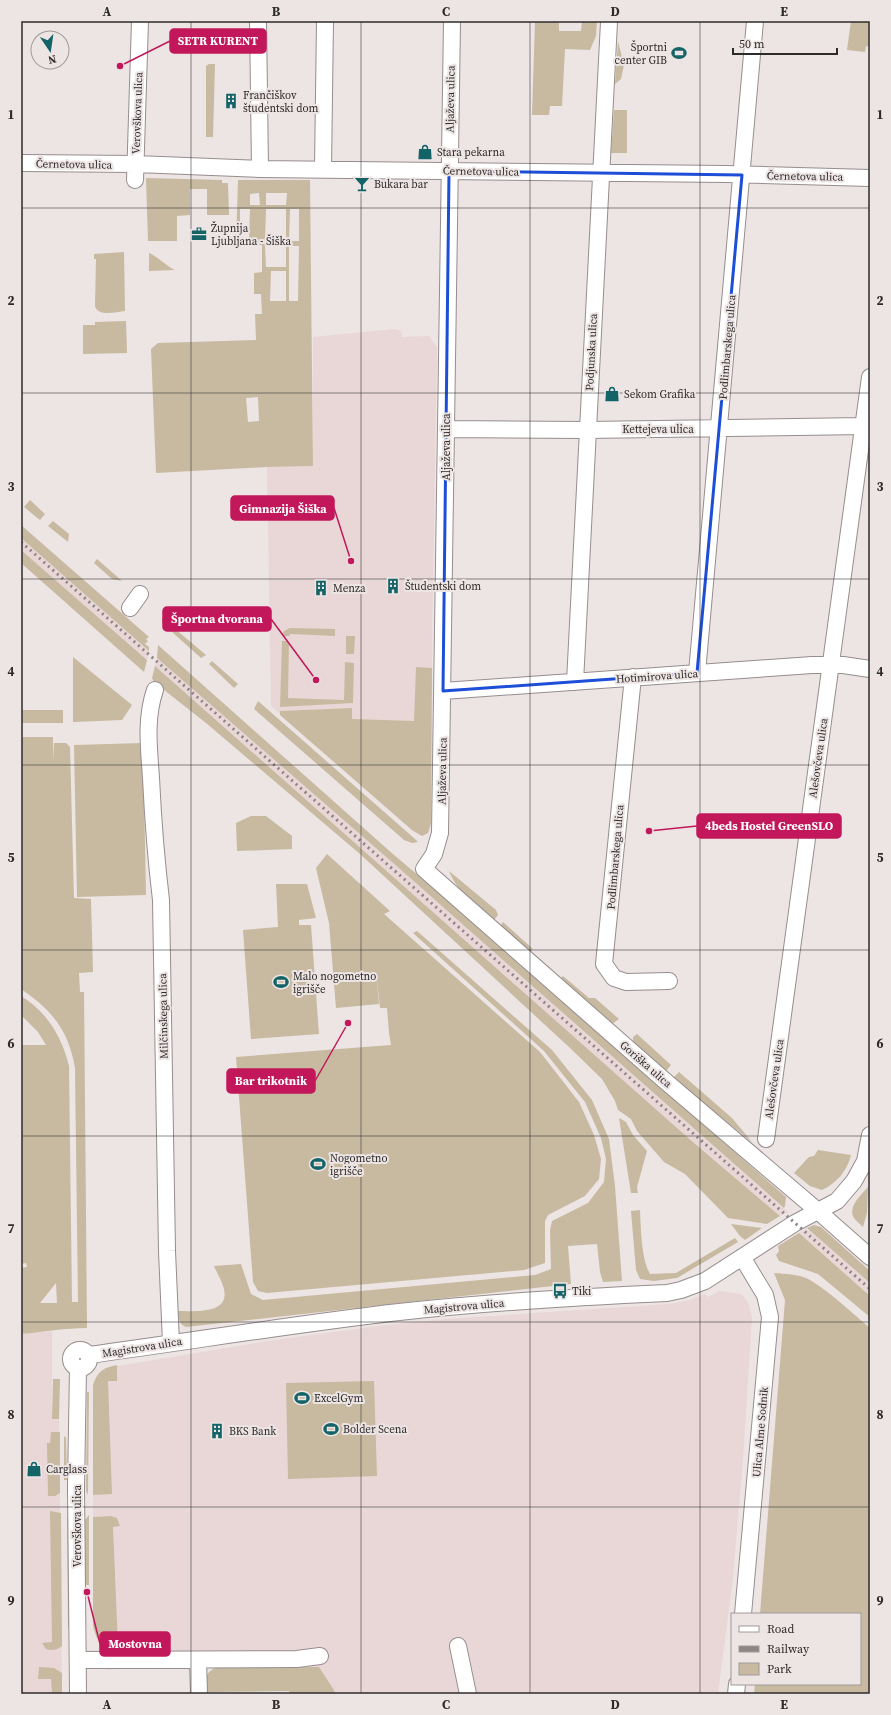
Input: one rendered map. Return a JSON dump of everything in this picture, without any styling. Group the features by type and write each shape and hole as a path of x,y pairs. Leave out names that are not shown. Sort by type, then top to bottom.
{"street":[{"name":"Verovškova ulica","path":"135,172 140,21"},
{"path":"258,21 260,169"},
{"path":"323,169 325,21"},
{"name":"Aljaževa ulica","path":"424,869 434,854 440,833 452,21"},
{"name":"Podlimbarskega ulica","path":"697,673 720,429 755,21"},
{"name":"Podjunska ulica","path":"574,682 609,22"},
{"name":"Černetova ulica","path":"21,163 135,172 323,169 870,178"},
{"name":"Alešovčeva ulica","path":"766,1139 830,665 866,425 870,377"},
{"name":"Kettejeva ulica","path":"446,429 720,429 866,425"},
{"path":"130,608 140,594"},
{"name":"Hotimirova ulica","path":"443,691 633,677 830,665 870,669"},
{"name":"Podlimbarskega ulica","path":"633,677 604,964 614,978 626,982 669,981"},
{"name":"Milčinskega ulica","path":"155,690 149,706 148,728 160,900 167,1251 171,1343"},
{"name":"Goriška ulica","path":"424,869 664,1080 870,1257"},
{"name":"Magistrova ulica","path":"78,1368 71,1361 74,1352 82,1350 89,1355 276,1328 457,1306 667,1293 687,1288 705,1281 795,1223 819,1212 839,1200 854,1182 865,1161 870,1136"},
{"name":"Ulica Alme Sodnik","path":"742,1257 764,1296 770,1317 743,1613"},
{"name":"Verovškova ulica","path":"78,1368 76,1486 78,1694"},
{"path":"458,1646 468,1694"},
{"path":"78,1660 297,1659 320,1656"},
{"path":"198,1660 199,1694"}],"highlighted area":[{"path":"449,171 742,175 697,673 443,691"}],"shaded area":[{"path":"395,329 401,331 402,337 429,336 437,347 432,641 431,823 428,833 422,836 412,830 271,706 267,467 313,466 313,337"},
{"path":"21,538 149,651 147,660 21,550"},
{"path":"157,658 392,862 788,1212 780,1216 694,1143 155,666"},
{"path":"807,1228 870,1283 870,1296 799,1233"},
{"path":"720,1291 741,1294 748,1302 752,1317 743,1460 733,1578 718,1694 335,1694 319,1667 107,1670 107,1649 112,1650 122,1645 118,1644 113,1527 120,1526 117,1518 111,1516 93,1517 93,1385 98,1374 106,1368 268,1341 370,1327 446,1319 669,1304 687,1301 705,1294 708,1297"},
{"path":"52,1331 52,1419 59,1419 62,1694 21,1694 21,1334"}],"green space":[{"path":"535,21 559,21 559,31 581,31 582,21 597,21 596,36 590,50 565,49 562,106 550,106 549,115 532,115"},
{"path":"851,21 870,21 870,47 866,46 865,52 847,50"},
{"path":"618,41 624,65 621,79 615,84"},
{"path":"209,64 215,64 213,137 206,137 206,66"},
{"path":"614,110 627,110 627,153 611,153"},
{"path":"146,178 222,180 222,183 228,183 229,215 207,215 207,189 190,189 190,215 177,216 177,241 148,241"},
{"path":"238,180 310,180 313,466 156,473 151,349 158,343 256,340 255,314 262,314 261,294 254,294 254,273 262,272 262,245 236,244","holes":["259,193 260,205 250,205 250,194","266,193 287,193 286,205 266,205","240,209 250,209 249,241 240,241","266,209 286,209 286,241 265,241","290,209 299,209 299,241 289,241","265,246 286,246 286,267 266,267","289,246 299,246 298,301 289,301","271,271 286,271 286,301 270,301","258,397 259,421 248,422 246,398"]},
{"path":"124,252 125,311 108,313 100,312 95,306 96,259 94,259 94,254"},
{"path":"149,253 155,256 175,270 149,271"},
{"path":"126,321 127,353 83,354 83,325 95,325 95,322"},
{"path":"30,500 45,514 40,520 24,507"},
{"path":"53,521 69,534 68,542 48,526"},
{"path":"21,525 149,637 146,639 148,641 145,644 149,647 149,651 21,538"},
{"path":"21,550 147,660 144,672 21,563"},
{"path":"97,559 122,581 112,579 94,563"},
{"path":"162,618 206,655 201,658 162,623"},
{"path":"290,628 335,629 335,636 290,634 289,636 282,636 284,631"},
{"path":"346,636 355,636 354,654 346,654"},
{"path":"282,641 289,641 288,698 344,700 345,662 354,663 353,703 280,707"},
{"path":"158,645 394,855 463,913 786,1197 784,1208 392,862 157,658"},
{"path":"73,657 132,705 122,720 73,722"},
{"path":"212,661 238,684 234,688 209,664"},
{"path":"155,666 694,1143 780,1216 767,1224 728,1218 685,1174 664,1162 637,1131 631,1119 618,1110 615,1101 602,1079 360,854 206,723 154,682 152,678"},
{"path":"416,667 432,668 431,823 428,833 422,836 412,830 280,715 280,711 352,708 352,719 414,721"},
{"path":"258,701 418,842 412,843 404,840 254,709"},
{"path":"21,710 63,710 63,723 21,723"},
{"path":"21,737 53,737 53,761 54,743 66,743 70,747 74,898 91,899 93,972 79,973 80,992 84,992 87,1328 62,1329 21,1334 21,1268 27,1267 26,1263 21,1264 21,1045 46,1045 38,1032 21,1015 21,996 30,1002 52,1026 58,1035 69,1066 72,1302 78,1302 75,1068 68,1043 57,1022 42,1005 21,989","holes":["56,1283 57,1303 40,1303"]},
{"path":"143,743 146,895 77,897 74,745"},
{"path":"251,816 266,816 292,836 292,849 237,851 236,823"},
{"path":"327,854 390,911 384,914 540,1052 579,1102 594,1135 601,1159 599,1179 585,1196 548,1215 545,1221 545,1263 524,1270 267,1293 258,1291 253,1282 236,1057 391,1045 387,1008 380,1008 376,970 379,1004 336,1008 329,923 316,868"},
{"path":"449,871 496,910 498,915 494,920 462,892"},
{"name":"Malo nogometno igrišče","path":"276,884 307,884 316,918 299,920 299,925 311,925 319,1034 251,1039 243,930 278,927"},
{"path":"503,922 533,949 530,952 500,926"},
{"path":"417,931 552,1050 592,1100 609,1139 615,1186 622,1281 603,1282 600,1272 597,1244 568,1246 571,1284 186,1327 184,1326 179,1320 178,1311 202,1311 217,1307 222,1302 225,1295 223,1286 214,1266 241,1264 251,1294 263,1300 535,1275 551,1269 550,1230 552,1221 588,1203 604,1182 606,1159 601,1138 585,1102 544,1051 413,933"},
{"path":"563,976 589,998 595,998 619,1019 612,1024 561,978"},
{"path":"637,1034 671,1065 666,1071 633,1043 633,1037"},
{"path":"679,1072 732,1118 752,1142 673,1078"},
{"path":"619,1118 626,1122 633,1135 647,1151 637,1187 638,1193 631,1193"},
{"path":"818,1150 851,1155 841,1176 822,1190 810,1186 794,1173 809,1157 814,1156"},
{"path":"868,1187 867,1213 863,1227 854,1218 852,1210 856,1201"},
{"path":"640,1210 643,1251 650,1274 676,1273 735,1238 738,1242 677,1278 654,1281 640,1279 636,1270 631,1211"},
{"path":"731,1224 762,1228 745,1240"},
{"path":"814,1225 821,1227 870,1271 870,1283 807,1228"},
{"path":"799,1233 870,1296 870,1317 818,1274 779,1261 776,1255 779,1251 778,1246"},
{"path":"774,1273 796,1275 804,1277 815,1283 870,1328 870,1694 754,1694 755,1685 861,1685 861,1613 760,1613 785,1300"},
{"path":"117,1365 117,1381 108,1381 112,1494 93,1495 93,1385 99,1373 108,1367"},
{"path":"53,1379 60,1379 59,1419 52,1419"},
{"name":"Bolder Scena","path":"374,1381 377,1476 288,1479 286,1383"},
{"path":"87,1392 89,1392 88,1495 86,1491"},
{"path":"51,1432 60,1432 60,1493 55,1496 48,1496 47,1443 50,1443"},
{"path":"64,1436 66,1438 67,1480 64,1480"},
{"path":"50,1511 61,1513 62,1646 52,1650 46,1649 42,1643 52,1642"},
{"path":"89,1515 89,1585 85,1585 84,1524"},
{"path":"111,1516 117,1518 120,1526 113,1527 118,1644 122,1645 122,1650 110,1649 102,1645 97,1638 93,1626 93,1517"},
{"path":"67,1517 70,1521 70,1628 68,1627"},
{"path":"39,1667 54,1668 62,1673 62,1694 52,1694 51,1679 38,1679"},
{"path":"319,1667 335,1694 290,1694 289,1691 207,1692 207,1675 215,1668"}],"railway":[{"path":"21,542 870,1289"}],"place":[{"name":"Športni center GIB","path":"679,53"},
{"name":"SETR KURENT","path":"120,66"},
{"name":"Frančiškov študentski dom","path":"231,101"},
{"name":"Stara pekarna","path":"425,152"},
{"name":"Bukara bar","path":"362,184"},
{"name":"Župnija Ljubljana - Šiška","path":"199,234"},
{"name":"Sekom Grafika","path":"612,394"},
{"name":"Gimnazija Šiška","path":"351,561"},
{"name":"Študentski dom","path":"393,586"},
{"name":"Menza","path":"321,588"},
{"name":"Športna dvorana","path":"316,680"},
{"name":"4beds Hostel GreenSLO","path":"649,831"},
{"name":"Malo nogometno igrišče","path":"281,982"},
{"name":"Bar trikotnik","path":"348,1023"},
{"name":"Nogometno igrišče","path":"318,1164"},
{"name":"Tiki","path":"560,1291"},
{"name":"ExcelGym","path":"302,1398"},
{"name":"Bolder Scena","path":"331,1429"},
{"name":"BKS Bank","path":"217,1431"},
{"name":"Carglass","path":"34,1469"},
{"name":"Mostovna","path":"87,1592"}]}
